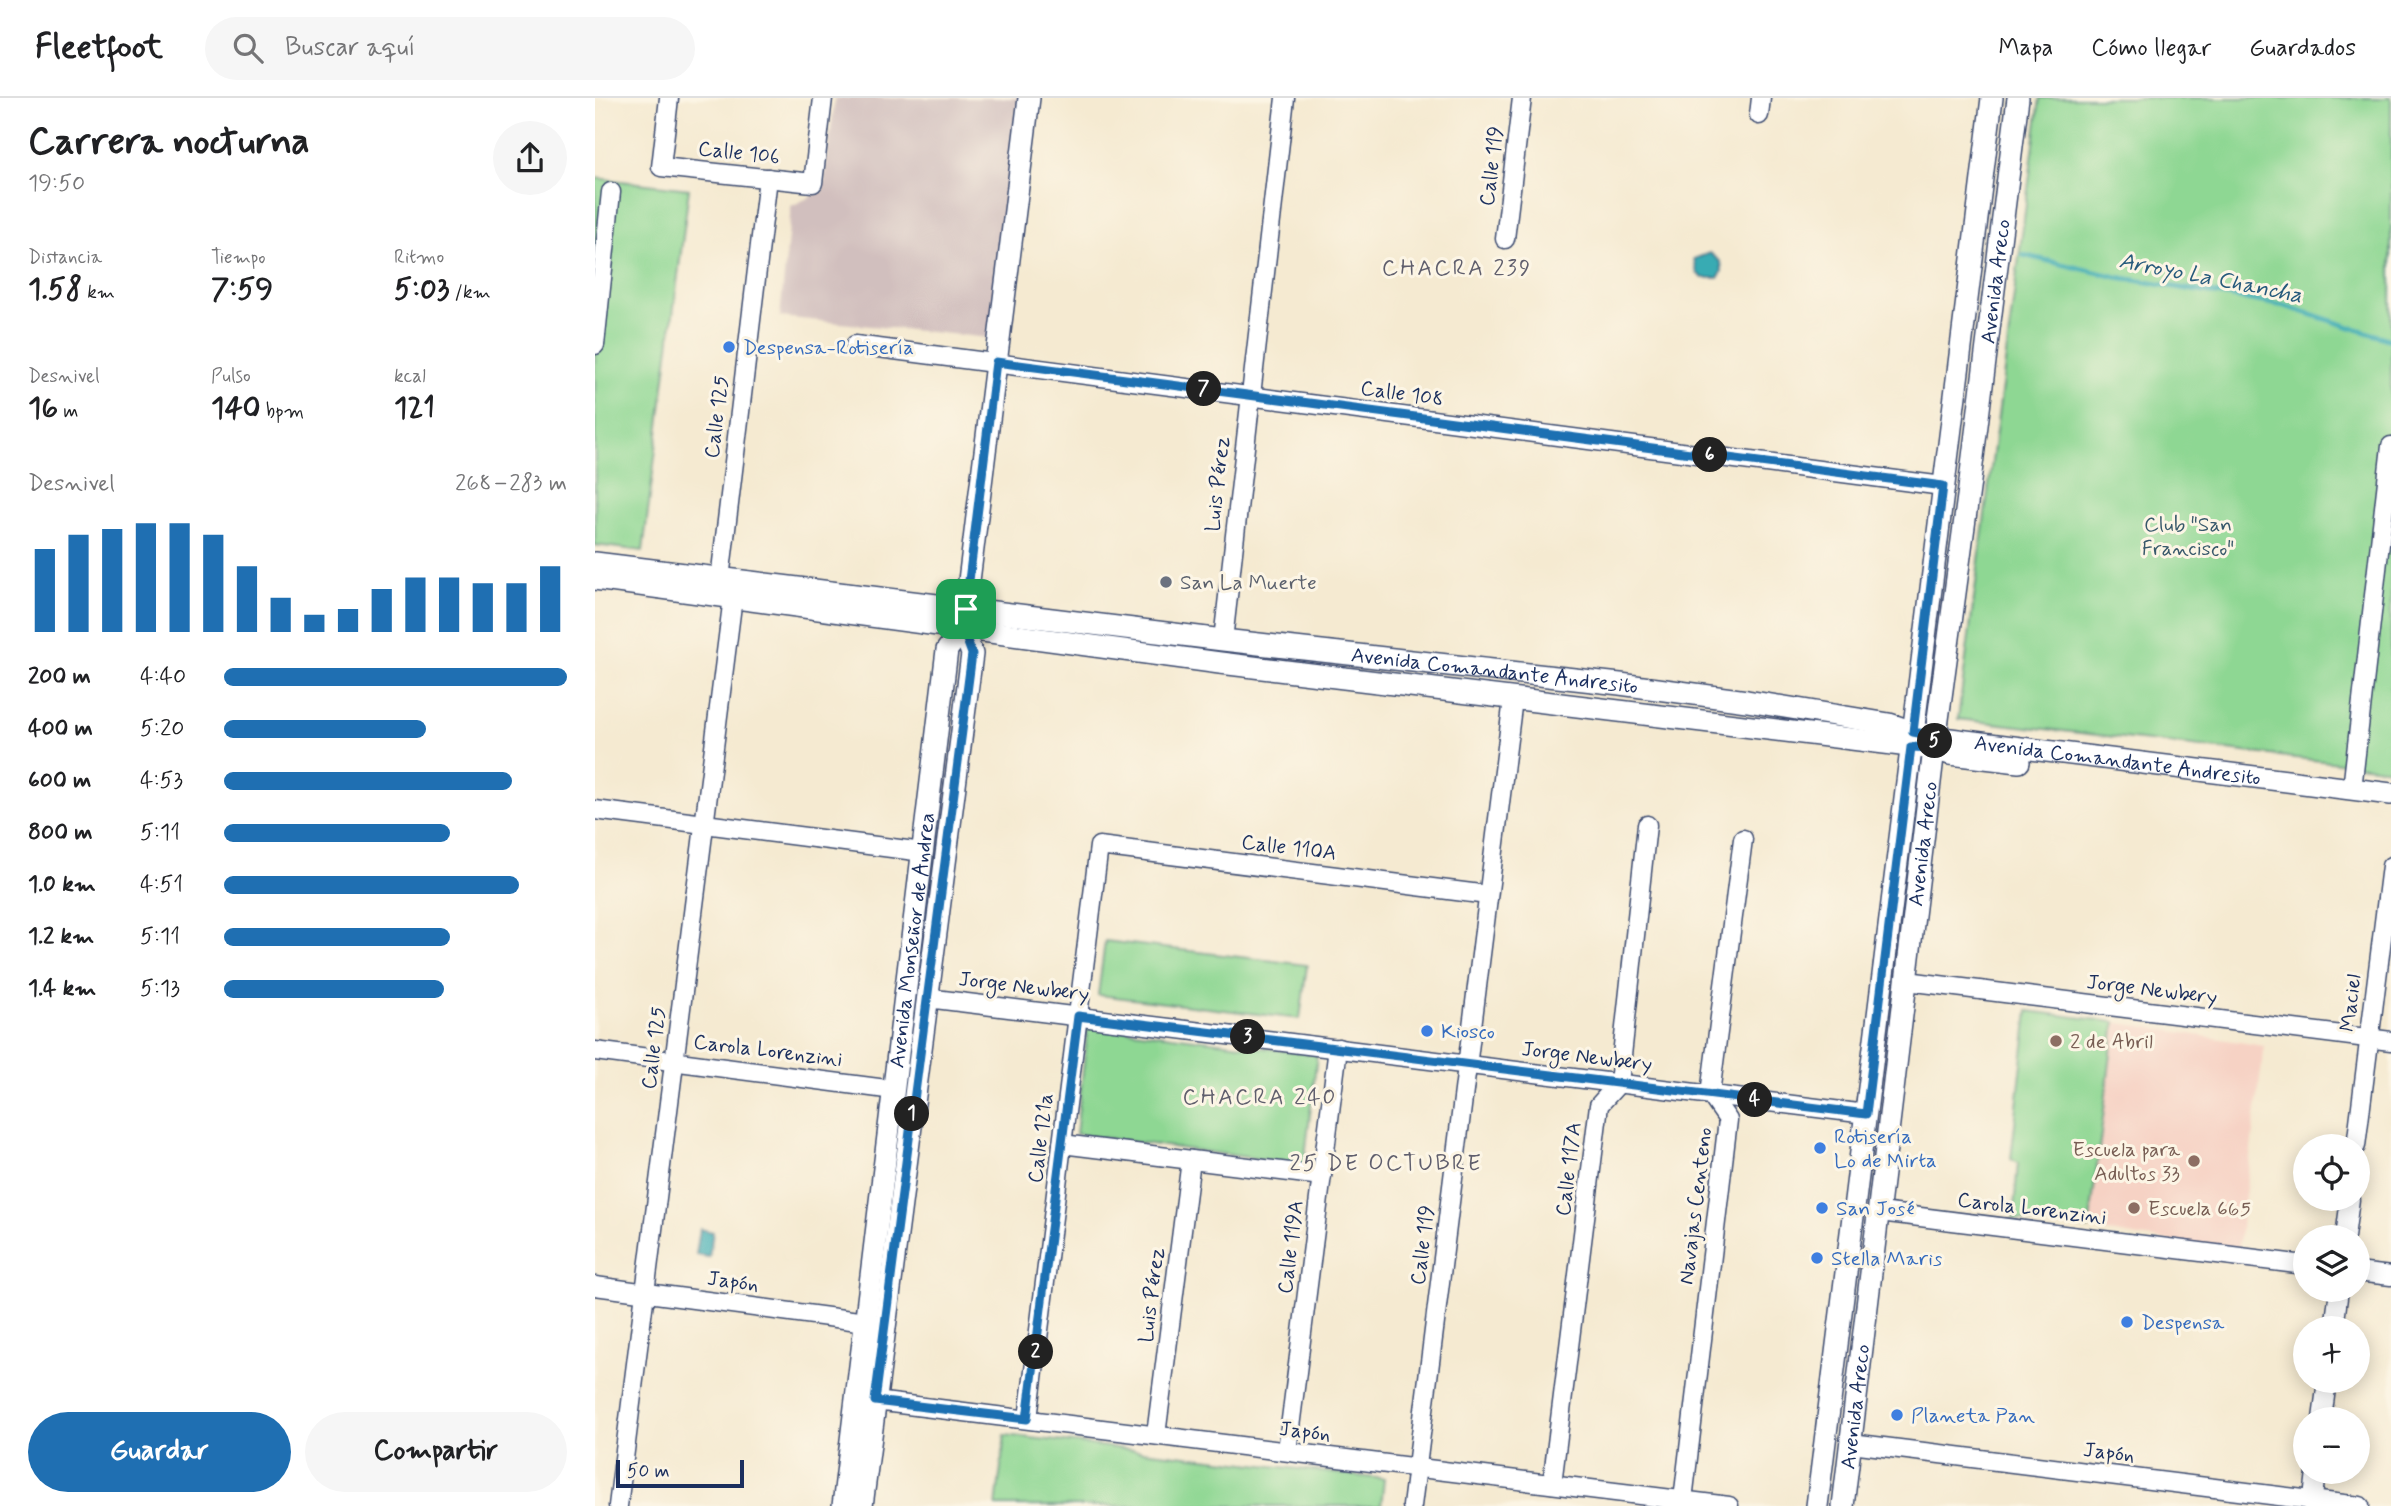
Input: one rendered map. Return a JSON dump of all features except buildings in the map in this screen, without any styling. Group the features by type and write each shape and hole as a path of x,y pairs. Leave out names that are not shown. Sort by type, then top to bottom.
{"main road":[{"name":"Avenida Monseñor de Andrea","path":"862,1506 972,654 965,619 1029,98"},
{"name":"Avenida Areco","path":"1817,1506 1991,98"},
{"name":"Avenida Areco","path":"1843,1506 1935,742 2018,98"},
{"name":"Avenida Comandante Andresito","path":"595,563 720,579 965,619 1513,699 1912,739 2391,794"},
{"name":"Avenida Comandante Andresito","path":"595,579 733,597 1223,640 1620,684 1876,722 1912,739"},
{"name":"Avenida Monseñor de Andrea","path":"843,1506 947,650 965,619"},
{"name":"Avenida Comandante Andresito","path":"1935,742 1950,754 2391,806"}],"street":[{"name":"Calle 106","path":"669,98 661,167 813,183 823,98"},
{"name":"Luis Pérez","path":"1223,640 1285,98"},
{"name":"Calle 119","path":"1505,239 1522,98"},
{"name":"Calle 125","path":"720,579 768,178"},
{"path":"595,345 611,192"},
{"name":"Calle 108","path":"855,345 1943,486"},
{"path":"2352,789 2391,446"},
{"name":"Calle 125","path":"618,1506 733,597"},
{"name":"Calle 119","path":"1412,1506 1513,699"},
{"path":"595,810 923,852"},
{"path":"1619,1083 1647,825"},
{"path":"1710,1094 1743,839"},
{"name":"Calle 110A","path":"1097,863 1100,846 1489,895"},
{"name":"Calle 121a","path":"1027,1419 1097,863"},
{"name":"Maciel","path":"2357,1134 2391,866"},
{"name":"Jorge Newbery","path":"1907,981 2391,1041"},
{"name":"Jorge Newbery","path":"926,998 1866,1114"},
{"name":"Calle 119A","path":"1287,1451 1338,1048"},
{"name":"Carola Lorenzini","path":"595,1051 894,1090"},
{"name":"Calle 117A","path":"1552,1484 1599,1105 1619,1083"},
{"name":"Navajas Centeno","path":"1683,1500 1728,1120 1710,1094"},
{"path":"1062,1144 1322,1176"},
{"name":"Luis Pérez","path":"1156,1435 1191,1160"},
{"name":"Carola Lorenzini","path":"1879,1212 2293,1264"},
{"path":"2370,1274 2391,1276"},
{"name":"Japón","path":"595,1286 866,1322"},
{"name":"Japón","path":"875,1401 1729,1506"},
{"name":"Japón","path":"1851,1443 2312,1503 2360,1506"},
{"path":"2312,1503 2314,1484"}],"shaded area":[{"path":"835,98 1019,98 990,338 780,317 791,206 823,191"},
{"path":"2115,1022 2264,1046 2238,1252 2089,1229"}],"green space":[{"name":"Club \"San Francisco\"","path":"2040,98 2391,98 2391,769 1958,719"},
{"path":"595,178 689,189 643,551 595,545"},
{"path":"1105,941 1307,965 1300,1019 1098,995"},
{"path":"2028,1011 2115,1022 2089,1229 2013,1219 2018,1163 2011,1159"},
{"path":"1088,1025 1317,1055 1304,1165 1076,1134"},
{"path":"1005,1435 1384,1479 1381,1506 996,1506"}],"water":[{"path":"1710,253 1721,262 1722,271 1718,278 1703,278 1697,273 1694,259"},
{"path":"700,1229 713,1232 709,1257 696,1255"}],"waterway":[{"name":"Arroyo La Chancha","path":"2023,255 2117,277 2285,306 2391,340"}],"place":[{"name":"Despensa-Rotisería","path":"729,347"},
{"name":"San La Muerte","path":"1166,582"},
{"name":"Kiosco","path":"1427,1031"},
{"name":"2 de Abril","path":"2056,1041"},
{"name":"Rotisería Lo de Mirta","path":"1820,1148"},
{"name":"Escuela para Adultos 33","path":"2194,1161"},
{"name":"San José","path":"1822,1208"},
{"name":"Escuela 665","path":"2134,1208"},
{"name":"Stella Maris","path":"1817,1258"},
{"name":"Despensa","path":"2127,1322"},
{"name":"Planeta Pan","path":"1897,1415"}],"district":[{"name":"CHACRA 239","path":"1457,267"},
{"name":"CHACRA 240","path":"1260,1096"},
{"name":"25 DE OCTUBRE","path":"1386,1162"}],"route":[{"path":"996,362 1943,486 1913,732 1935,736 1934,748 1911,747 1866,1114 1078,1016 1027,1419 875,1401 972,654 963,629 966,609 996,362"}]}
